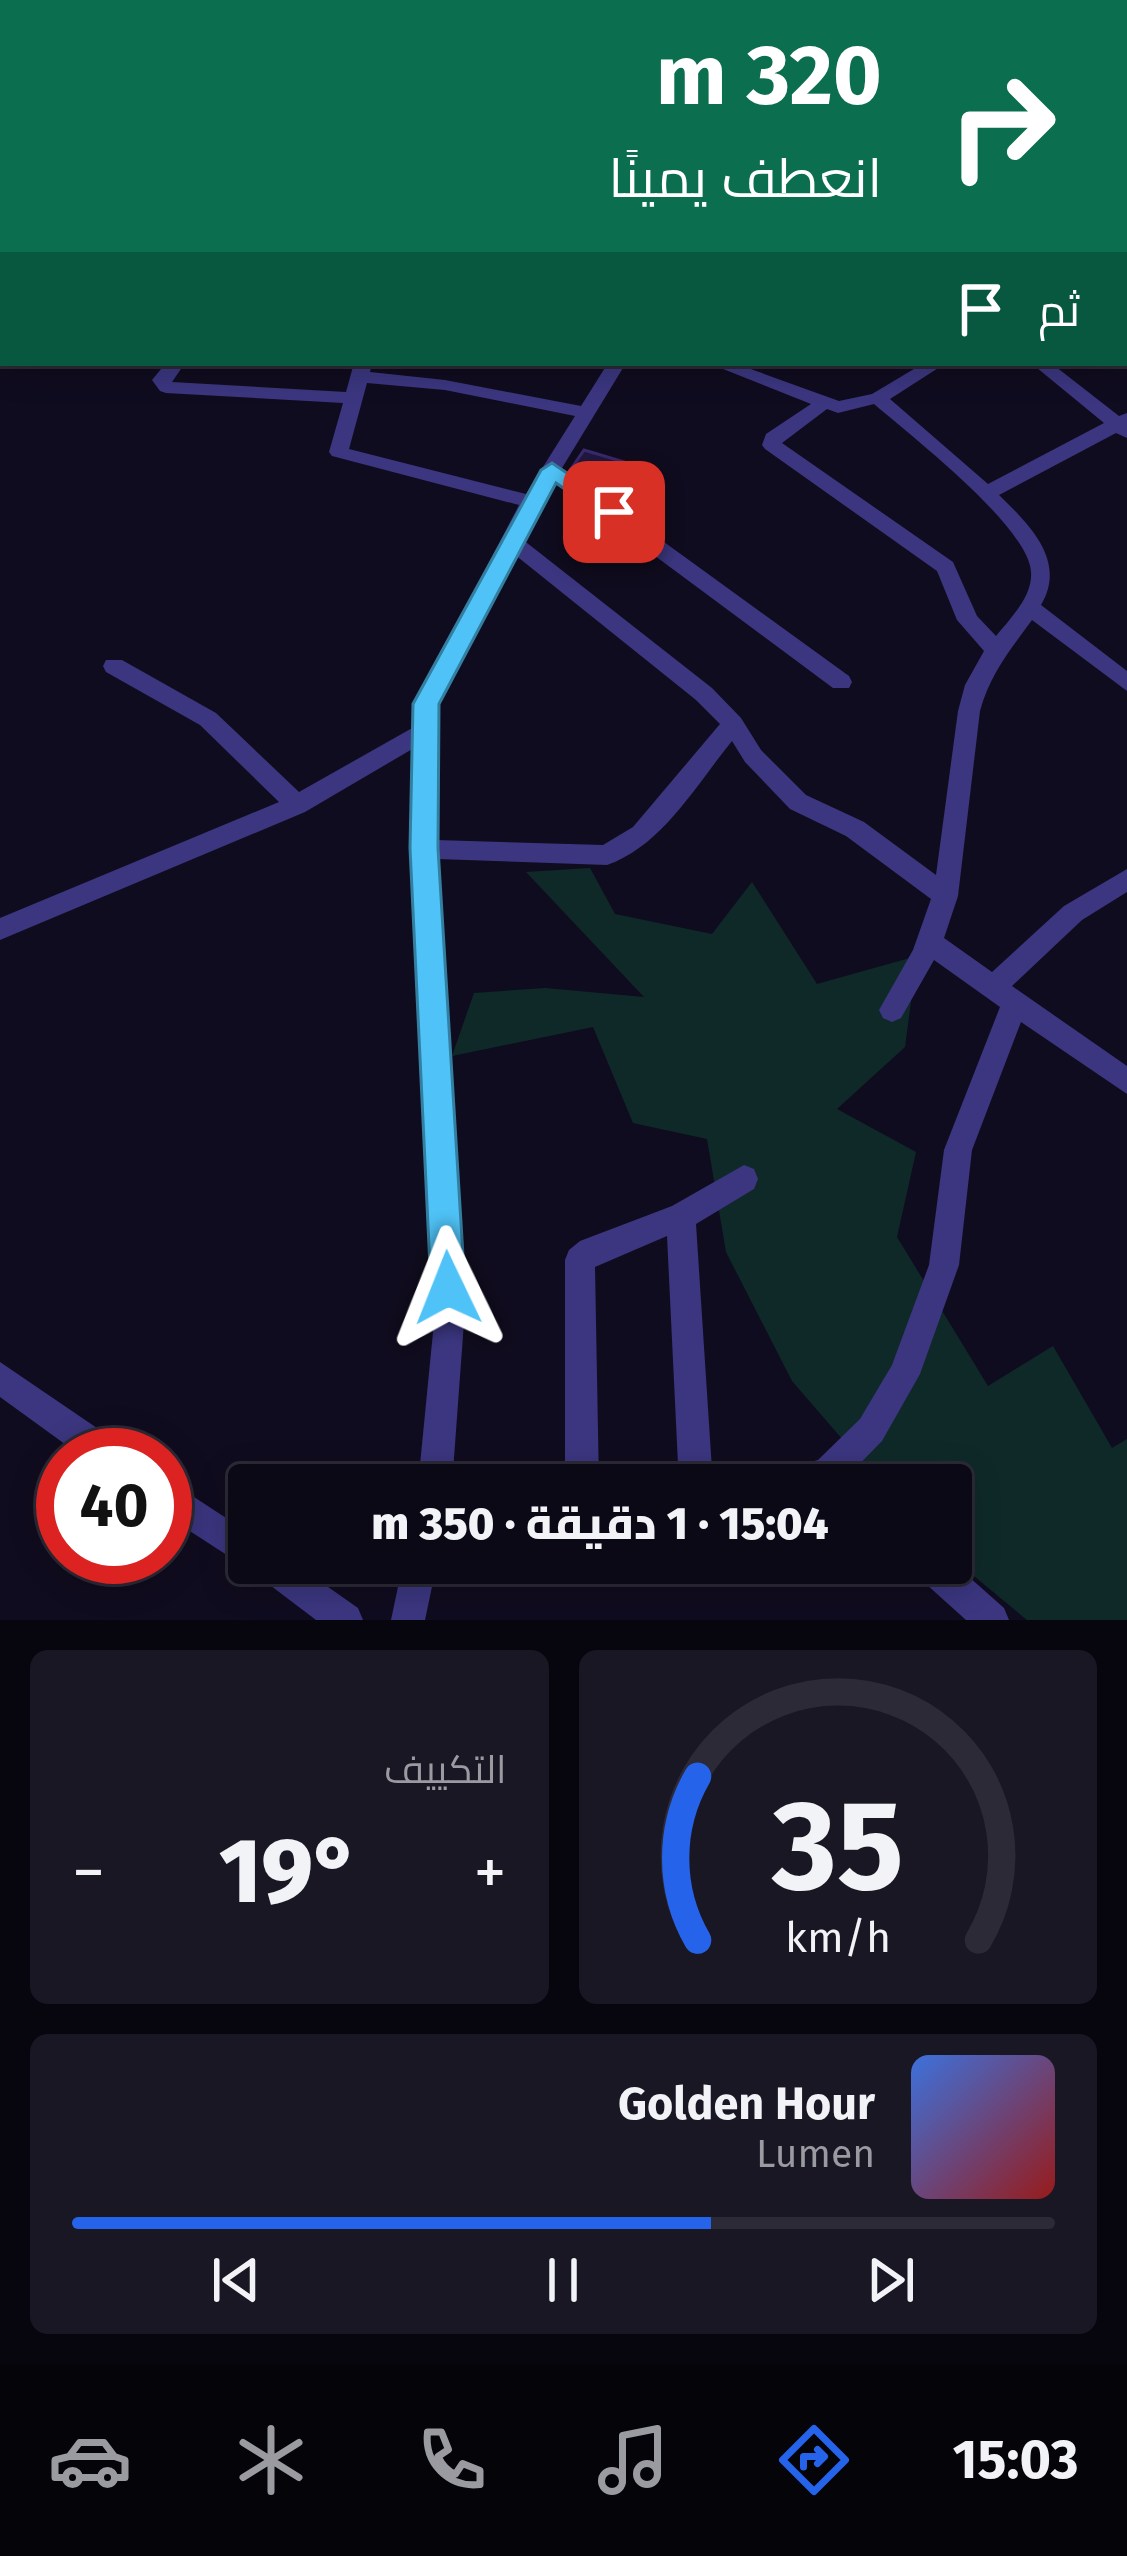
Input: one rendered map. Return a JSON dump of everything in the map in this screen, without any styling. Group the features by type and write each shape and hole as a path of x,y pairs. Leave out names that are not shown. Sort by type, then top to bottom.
{"street":[{"path":"173,366 160,380 166,387 352,398"},
{"path":"445,385 461,366"},
{"path":"437,1464 449,1322 424,848 426,704 531,502 615,366"},
{"path":"733,366 838,407 878,398 932,366"},
{"path":"986,494 1124,425 1044,366"},
{"path":"531,502 343,455 339,448 362,370 586,413"},
{"path":"878,398 986,494 1042,566 1030,607 984,662 965,721 945,896 929,942 892,1010"},
{"path":"823,404 773,438 772,445 946,567 960,591 968,620 995,649"},
{"path":"552,470 841,682"},
{"path":"511,541 704,694 734,724 753,756 798,802 855,829 945,896"},
{"path":"1030,607 1127,683"},
{"path":"113,666 208,719 297,806"},
{"path":"424,848 608,855 642,834 734,724"},
{"path":"0,929 297,806 427,730"},
{"path":"845,1464 904,1374 944,1265 958,1150 1006,992 1073,913 1127,879"},
{"path":"929,942 1006,992 1127,1082"},
{"path":"582,1464 580,1260 591,1251 681,1217 744,1179"},
{"path":"681,1217 695,1464"},
{"path":"0,1378 69,1428"},
{"path":"192,1514 228,1538"},
{"path":"294,1584 346,1620"},
{"path":"408,1620 416,1584"},
{"path":"952,1584 992,1620"}],"green space":[{"path":"590,868 615,914 712,934 752,882 817,984 917,956 905,1047 837,1109 916,1152 897,1237 988,1386 1053,1346 1112,1448 1127,1439 1127,1620 1027,1620 972,1574 972,1464 864,1464 792,1381 726,1252 707,1139 633,1123 593,1027 452,1056 474,993 545,988 644,997 526,872"}],"building":[{"path":"584,450 631,464 616,485 571,469"}],"route":[{"path":"448,1288 424,848 426,704 438,674 552,470 614,512"}]}
